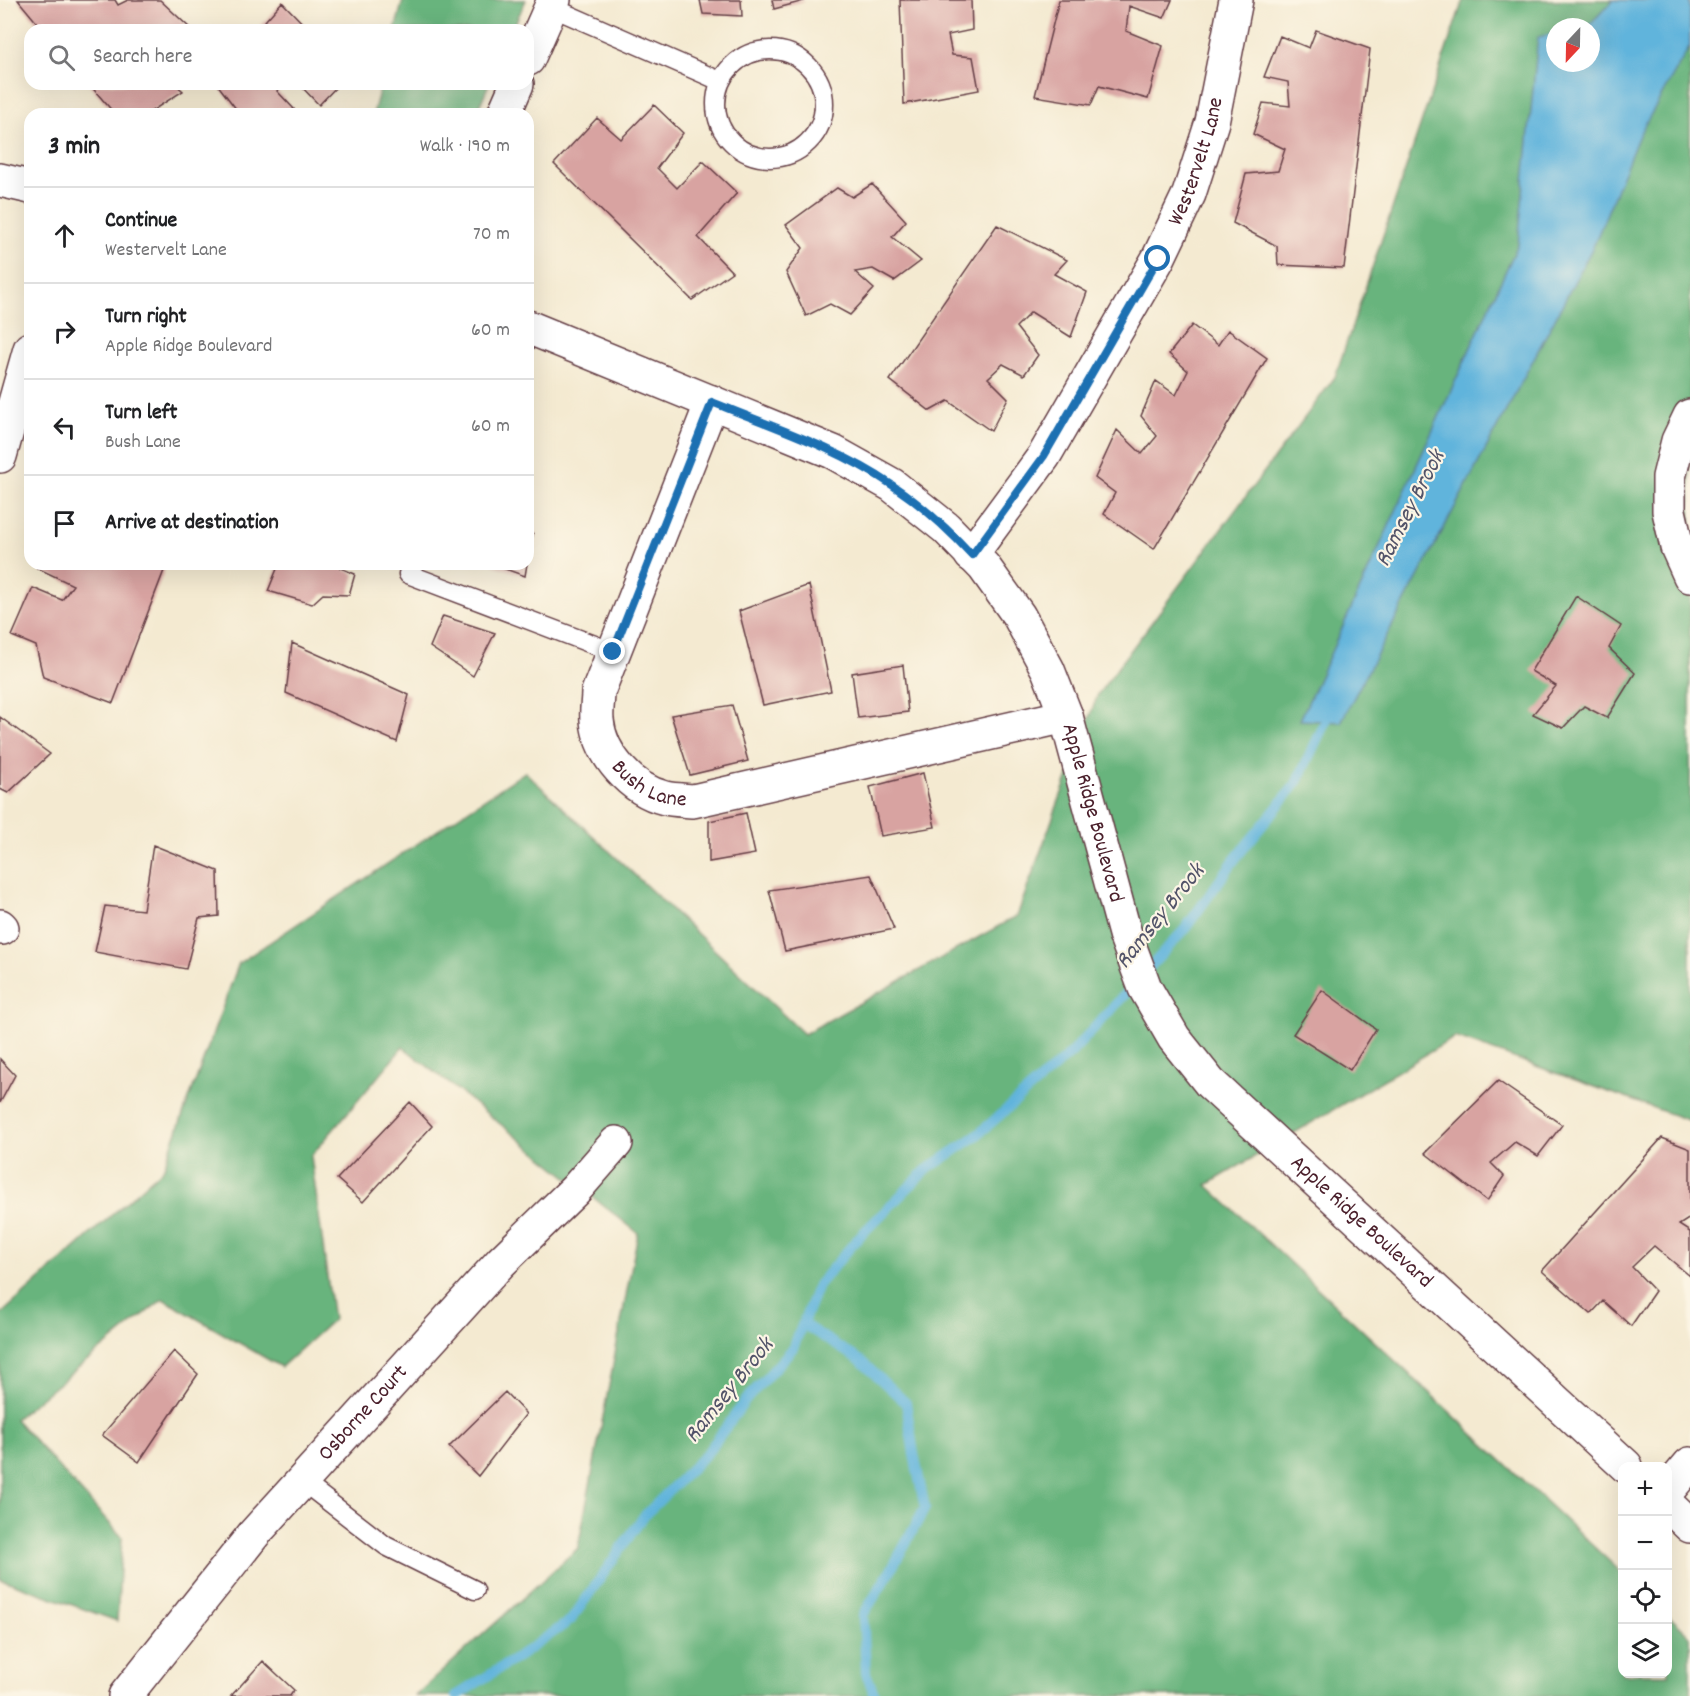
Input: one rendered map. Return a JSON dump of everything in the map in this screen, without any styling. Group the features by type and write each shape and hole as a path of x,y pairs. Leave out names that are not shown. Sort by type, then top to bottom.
{"street":[{"name":"Westervelt Lane","path":"972,555 1044,456 1158,259 1189,194 1212,122 1236,0"},
{"path":"534,45 552,3"},
{"path":"507,108 514,90"},
{"path":"0,180 24,186"},
{"name":"Apple Ridge Boulevard","path":"534,329 833,452 892,485 946,528 984,567 1019,616 1048,670 1066,716 1125,934 1145,988 1174,1038 1210,1083 1621,1462"},
{"path":"0,456 24,373"},
{"name":"Bush Lane","path":"712,402 598,692 597,722 605,749 620,770 640,787 665,798 693,801 1066,716"},
{"path":"1690,416 1678,441 1670,477 1669,511 1677,547 1690,576"},
{"name":"Osborne Court","path":"125,1696 254,1534 501,1262 574,1190 616,1143"},
{"path":"1672,1485 1690,1464"},
{"path":"1672,1509 1690,1526"}],"lane":[{"path":"552,3 720,81"},
{"path":"783,50 807,64 821,84 824,106 820,126 808,143 791,153 774,158 754,156 741,150 726,137 720,126 715,108 720,81 726,70 740,57 758,51 783,50"},
{"path":"408,574 613,652"},
{"path":"302,1481 386,1546 475,1590"}],"green space":[{"path":"403,0 526,0 515,24 397,24"},
{"path":"1463,0 1690,0 1690,1121 1455,1037 1207,1185 1618,1569 1618,1678 1672,1678 1672,1619 1690,1636 1690,1696 415,1696 578,1548 638,1233 403,1047 311,1156 333,1320 281,1367 163,1299 15,1419 122,1537 117,1621 0,1579 0,1315 163,1169 239,963 525,772 804,1034 1017,916 1098,694 1335,377"},
{"path":"379,90 486,90 479,108 375,108"}],"water":[{"path":"1613,0 1690,0 1690,46 1639,135 1594,245 1341,722 1300,720 1518,244 1538,37 1546,35 1546,72 1600,72 1600,18 1596,18"}],"building":[{"path":"18,0 115,0 118,5 128,0 160,0 186,24 38,24"},
{"path":"700,0 741,0 742,16 703,14"},
{"path":"772,0 804,0 804,1 774,9"},
{"path":"900,0 971,0 972,30 948,35 952,55 973,57 979,90 904,104"},
{"path":"1059,0 1172,0 1164,18 1129,6 1126,31 1163,46 1148,99 1099,86 1091,105 1035,96"},
{"path":"282,2 303,24 262,24"},
{"path":"1316,30 1370,49 1344,268 1278,265 1277,246 1233,223 1246,174 1278,171 1285,149 1253,134 1263,103 1290,106 1288,82 1264,77 1280,36 1309,48"},
{"path":"94,90 183,91 156,108 110,108"},
{"path":"222,90 278,90 293,108 235,108"},
{"path":"305,90 333,90 319,105"},
{"path":"654,105 683,133 657,168 677,188 703,161 737,193 698,237 732,272 692,300 554,164 597,118 621,139"},
{"path":"872,184 906,221 892,237 921,261 894,281 873,269 855,272 874,289 850,315 830,304 806,316 786,272 803,248 786,225 837,188 852,197"},
{"path":"997,225 1067,260 1054,274 1087,292 1071,337 1031,312 1016,327 1038,355 1024,375 1003,364 988,378 1008,398 991,431 948,401 930,411 890,380"},
{"path":"1192,325 1218,345 1228,330 1267,358 1154,549 1104,514 1115,493 1095,478 1117,430 1142,454 1157,436 1141,416 1156,381 1176,395 1188,371 1169,354"},
{"path":"41,570 164,570 113,703 43,677 36,646 12,636 33,588 62,600 73,585"},
{"path":"277,570 345,570 355,574 349,595 323,594 312,604 268,591"},
{"path":"508,570 526,570 525,576"},
{"path":"809,585 831,691 763,705 739,611"},
{"path":"1576,596 1621,626 1609,648 1635,673 1607,718 1584,706 1563,728 1533,714 1556,686 1531,671"},
{"path":"443,616 495,633 473,676 430,647"},
{"path":"292,643 409,695 397,742 286,693"},
{"path":"903,665 908,712 858,718 852,673"},
{"path":"732,705 748,761 690,775 671,715"},
{"path":"0,717 50,754 8,793 0,789"},
{"path":"923,773 935,827 881,836 870,787"},
{"path":"746,813 755,854 709,862 709,821"},
{"path":"153,845 218,871 219,916 199,918 186,969 95,952 105,906 143,910"},
{"path":"871,875 894,929 785,951 769,890"},
{"path":"1322,990 1376,1029 1350,1070 1293,1034"},
{"path":"0,1059 15,1075 0,1103"},
{"path":"1498,1081 1562,1125 1538,1156 1515,1142 1491,1163 1504,1176 1487,1201 1425,1153"},
{"path":"410,1102 432,1126 363,1202 337,1179"},
{"path":"1662,1138 1690,1149 1690,1218 1679,1225 1690,1232 1690,1276 1654,1246 1632,1267 1655,1291 1631,1326 1603,1301 1591,1314 1542,1271"},
{"path":"174,1351 198,1374 139,1462 102,1435"},
{"path":"505,1392 526,1414 478,1476 449,1447"},
{"path":"263,1661 294,1690 290,1696 231,1696"}],"waterway":[{"name":"Ramsey Brook","path":"456,1696 571,1620 643,1517 707,1453 746,1400 793,1348 818,1285 859,1237 926,1170 975,1137 1071,1053 1185,929 1235,859 1296,784 1332,708"},
{"path":"803,1324 861,1361 906,1403 925,1508 863,1615 866,1673 875,1696"}],"route":[{"path":"613,652 712,402 833,452 892,485 946,528 972,555 1044,456 1158,259"}]}
